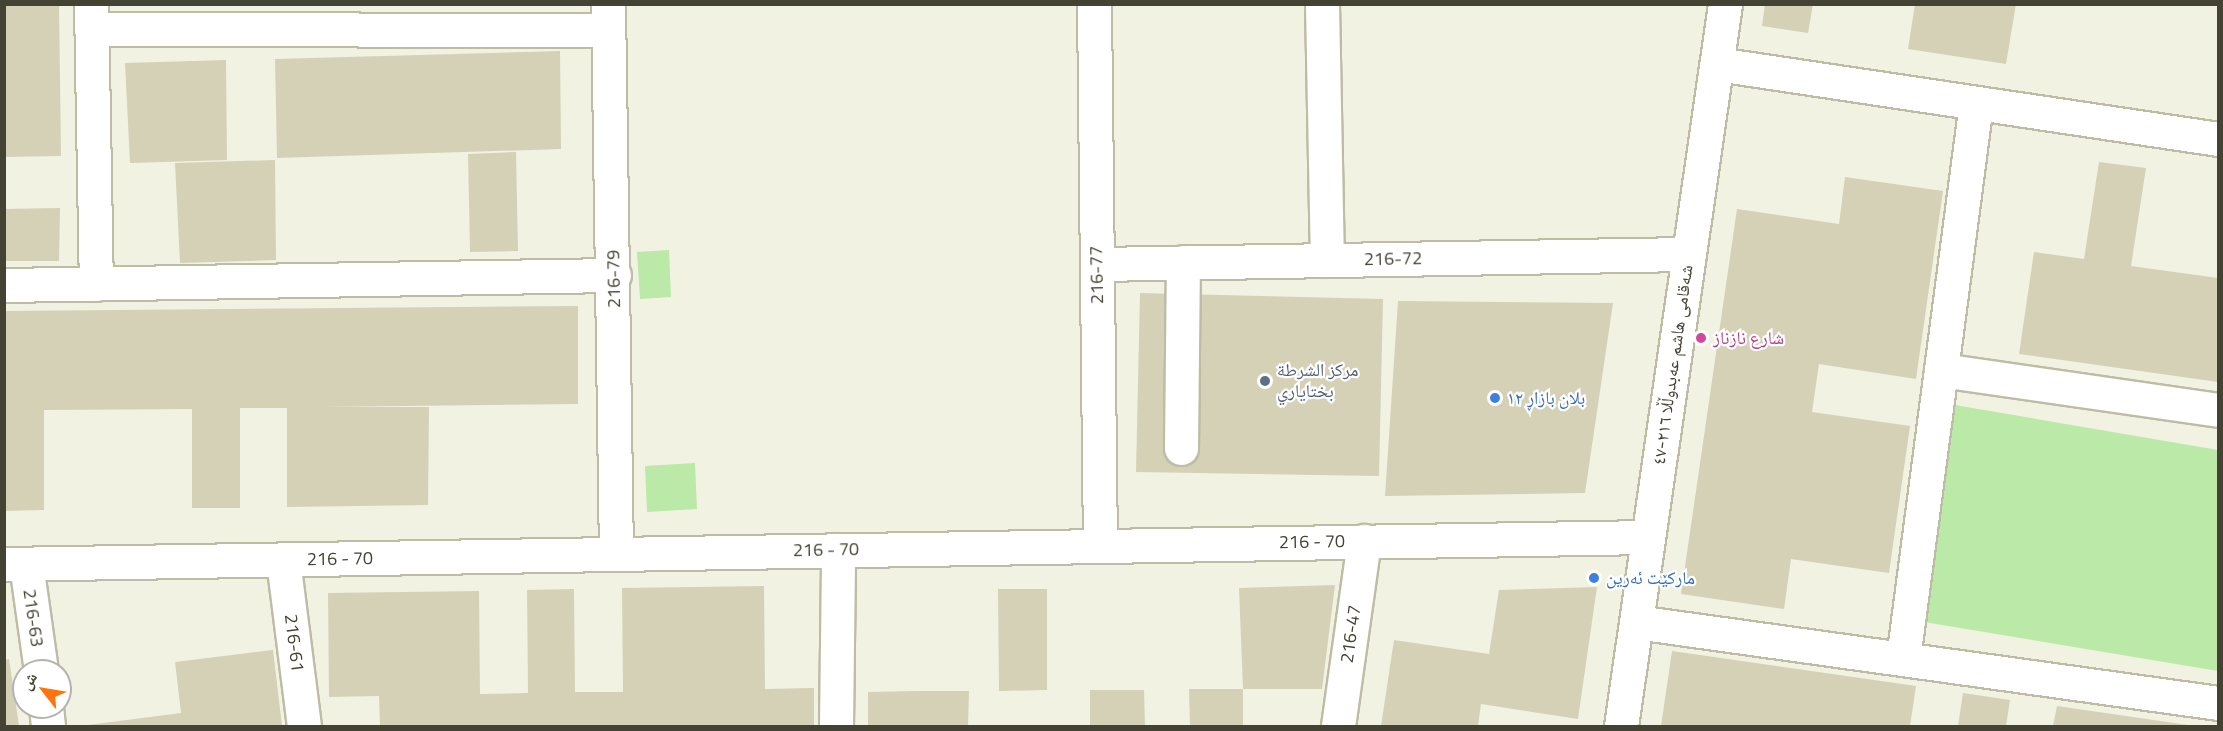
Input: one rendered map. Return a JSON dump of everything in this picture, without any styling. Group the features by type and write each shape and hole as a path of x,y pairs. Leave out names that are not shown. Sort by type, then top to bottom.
{"street":[{"name":"216-77","path":"1094,4 1100,546"},
{"path":"1322,4 1327,260"},
{"name":"شەقامی هاشم عەبدوڵڵا ٢١٦-٤٧","path":"1621,726 1725,4"},
{"path":"96,284 91,17 608,17"},
{"name":"216-79","path":"608,17 614,275 616,554"},
{"path":"1717,64 2218,140"},
{"path":"1903,659 1976,104"},
{"name":"216-72","path":"1097,264 1689,254"},
{"path":"1181,448 1183,262"},
{"path":"4,285 614,275"},
{"path":"1941,370 2218,410"},
{"name":"216 - 70","path":"15,564 1648,537"},
{"name":"216-47","path":"1338,726 1364,541"},
{"path":"836,726 838,550"},
{"name":"216-61","path":"283,560 304,726"},
{"name":"216-63","path":"15,564 38,659"},
{"path":"1636,622 2218,703"}],"green space":[{"path":"669,250 671,297 640,299 637,252"},
{"path":"1955,405 2218,450 2218,671 1918,621"},
{"path":"695,463 697,509 647,512 645,466"}],"building":[{"path":"4,4 59,4 61,156 4,157"},
{"path":"1765,4 1813,4 1808,33 1762,26"},
{"path":"1915,4 2016,4 2006,64 1908,49"},
{"path":"560,51 561,149 277,158 275,59"},
{"path":"226,60 227,160 130,163 125,63"},
{"path":"516,152 518,251 470,252 468,154"},
{"path":"275,160 276,260 180,263 175,163"},
{"path":"2099,162 2146,168 2131,266 2218,278 2218,382 2019,354 2034,252 2084,259"},
{"path":"1845,177 1943,191 1916,379 1819,364 1812,412 1910,426 1889,573 1791,559 1784,609 1681,594 1737,209 1839,224"},
{"path":"60,208 59,261 4,261 4,209"},
{"path":"1140,293 1383,299 1379,476 1136,472"},
{"name":"بلان بازاڕ ١٢","path":"1398,301 1613,303 1585,493 1385,496"},
{"path":"578,306 578,404 322,407 429,407 428,505 287,507 287,408 240,408 240,508 192,508 192,409 44,410 44,510 4,511 4,311"},
{"path":"1335,585 1322,689 1243,689 1239,588"},
{"path":"764,586 765,689 814,688 814,726 380,726 379,696 329,697 328,593 479,591 480,694 528,693 527,590 574,589 575,692 623,692 622,588"},
{"path":"1597,587 1578,719 1481,704 1478,726 1381,726 1394,640 1489,654 1499,590"},
{"path":"998,589 1047,589 1047,690 999,691"},
{"path":"273,650 282,726 80,726 181,713 175,662"},
{"path":"1672,651 1916,686 1910,726 1661,726"},
{"path":"9,659 12,679 12,719 18,719 19,726 4,726 4,660"},
{"path":"1189,689 1243,689 1243,726 1190,726"},
{"path":"1090,690 1144,690 1145,726 1090,726"},
{"path":"969,691 968,726 868,726 868,692"},
{"path":"1963,693 2010,700 2006,726 1958,726"},
{"path":"2057,706 2188,725 2053,726"}],"place":[{"name":"شارع نازناز","path":"1701,338"},
{"name":"مركز الشرطة بختاياري","path":"1265,381"},
{"name":"بلان بازاڕ ١٢","path":"1495,398"},
{"name":"مارکێت ئەرین","path":"1594,578"}]}
